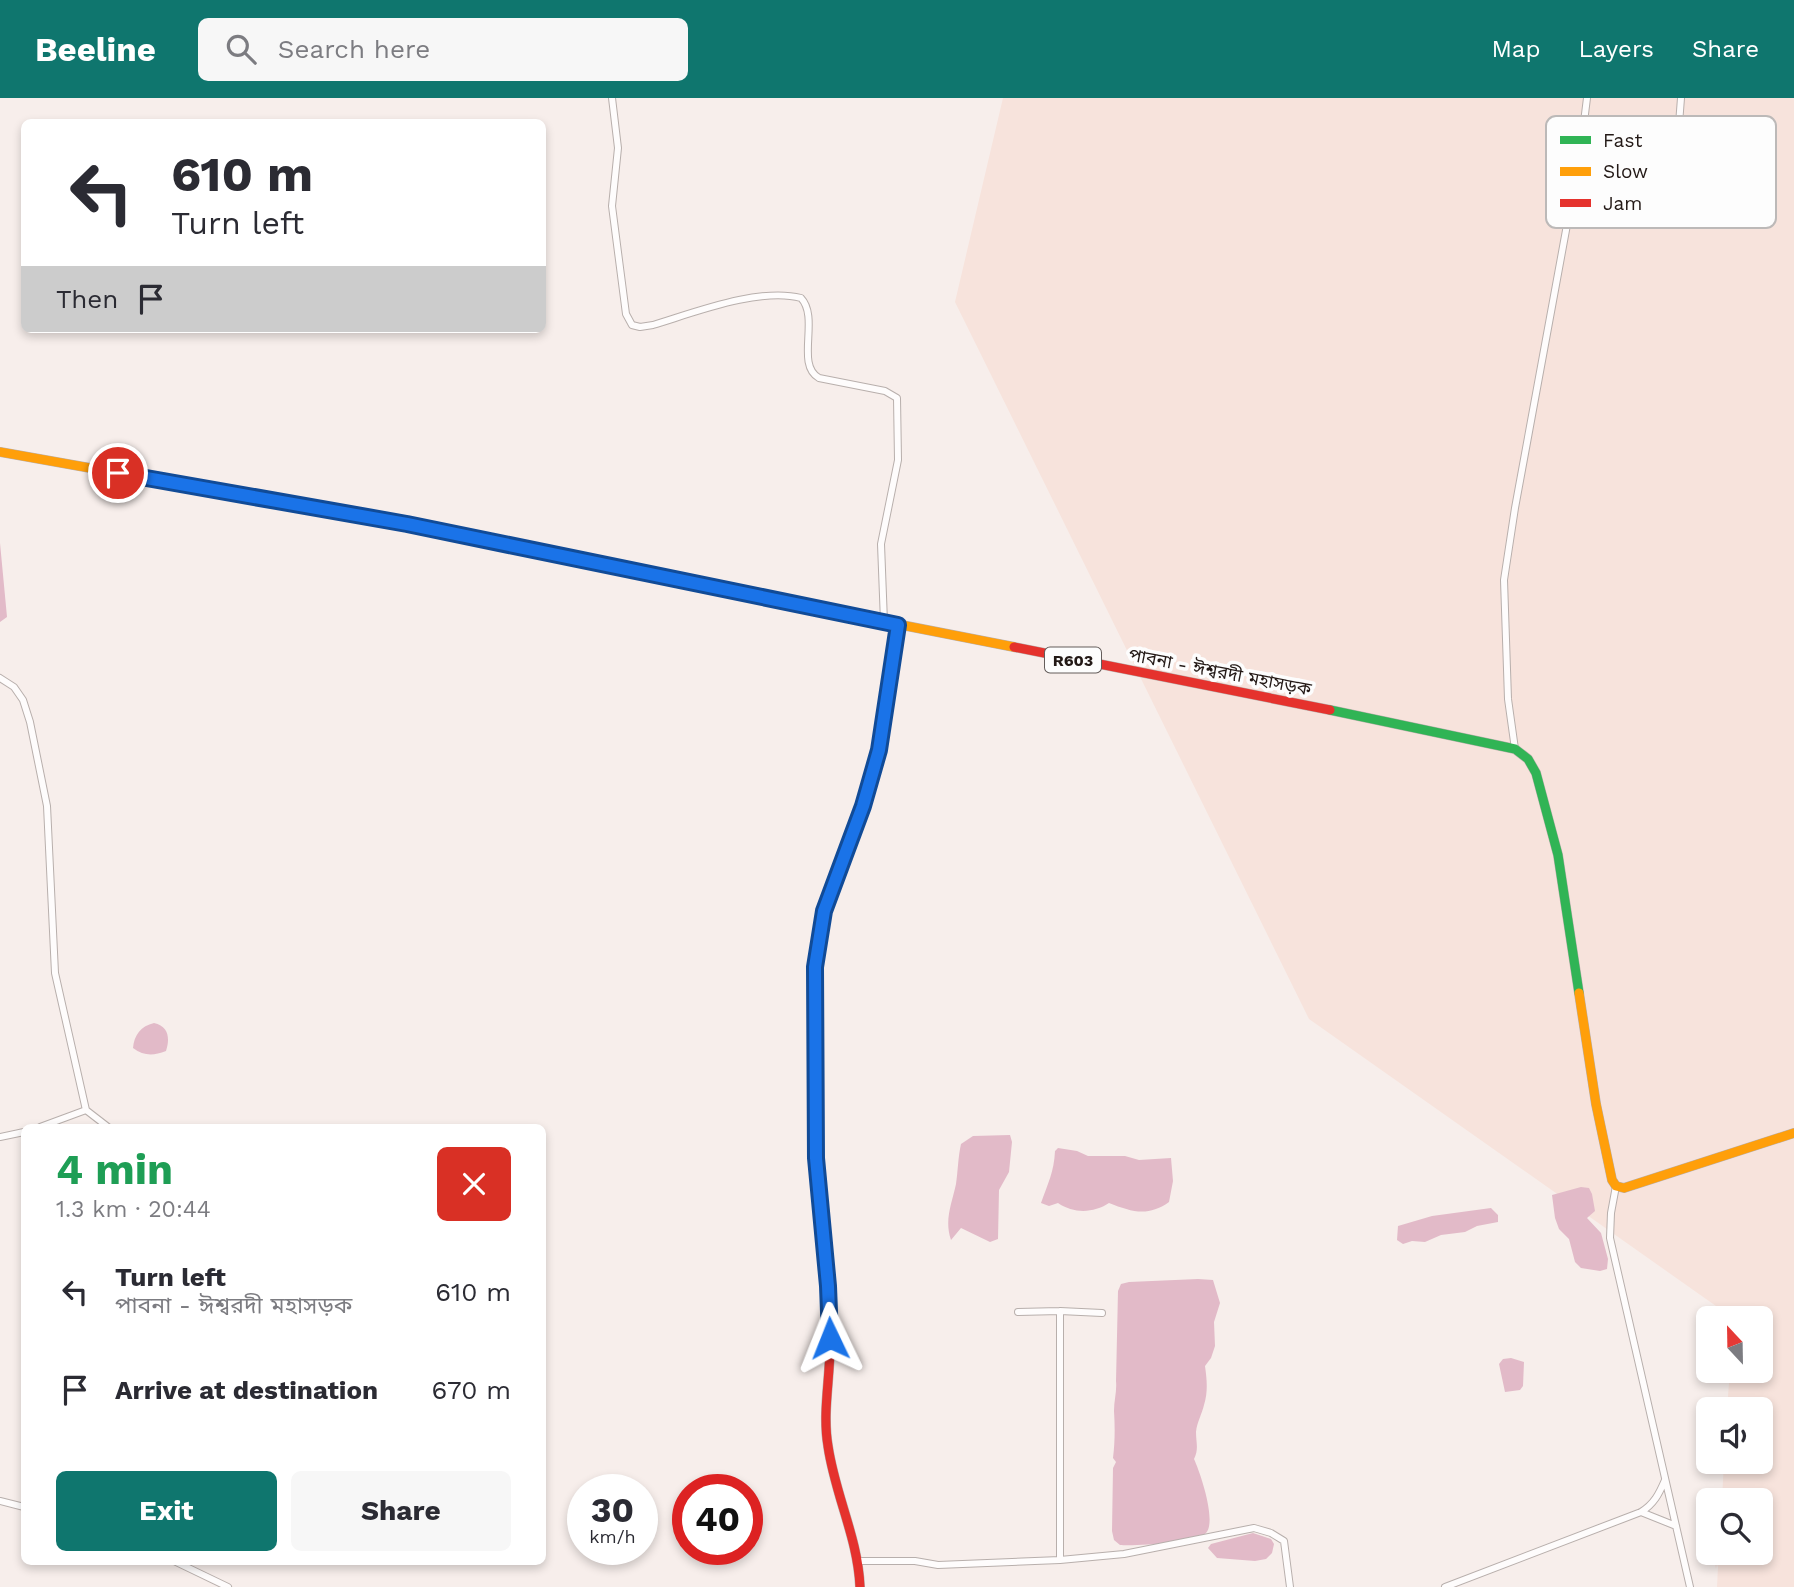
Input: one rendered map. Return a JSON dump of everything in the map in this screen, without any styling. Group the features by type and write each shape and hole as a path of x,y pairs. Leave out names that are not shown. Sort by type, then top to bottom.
{"main road":[{"name":"পাবনা - ঈশ্বরদী মহাসড়ক","path":"0,452 407,524 1515,749"},
{"path":"860,1587 859,1561 833,1475 827,1443 831,1364 828,1286 816,1158 815,967 824,911 863,806 879,750 898,625"},
{"path":"1515,749 1528,759 1536,774 1558,855 1596,1104 1612,1180 1616,1186 1624,1188 1794,1133"}],"street":[{"path":"612,98 618,148 612,206 626,314 632,325 653,325 751,297 800,298 808,309 809,364 812,373 819,378 885,391 897,398 898,460 884,522 881,568 884,622"},
{"path":"1585,116 1587,98"},
{"path":"1680,116 1681,98"},
{"path":"1515,749 1508,699 1504,580 1566,228"},
{"path":"0,678 14,687 23,699 38,759 47,806 55,972 86,1110 104,1124"},
{"path":"48,1124 86,1110"},
{"path":"0,1137 21,1133"},
{"path":"1616,1186 1610,1238 1690,1587"},
{"path":"1060,1311 1060,1560"},
{"path":"1018,1312 1102,1313"},
{"path":"1445,1587 1641,1512 1650,1507 1659,1496 1666,1479"},
{"path":"0,1501 21,1506"},
{"path":"1641,1512 1676,1526"},
{"path":"859,1561 915,1561 938,1564 1060,1560 1124,1554 1254,1528 1271,1533 1284,1541 1290,1587"},
{"path":"182,1565 228,1587"}],"shaded area":[{"path":"1003,98 1794,98 1794,1587 1717,1587 1717,1565 1773,1565 1773,1488 1723,1488 1723,1474 1773,1474 1773,1397 1728,1397 1729,1383 1773,1383 1773,1306 1716,1306 1309,1019 955,302"},
{"path":"0,543 7,617 0,622"},
{"path":"154,1023 163,1027 167,1034 166,1051 157,1054 141,1053 133,1048 135,1039 145,1026"},
{"path":"1010,1135 1012,1142 1009,1172 999,1190 998,1239 990,1242 961,1228 951,1240 948,1219 961,1144 973,1136"},
{"path":"1058,1148 1088,1156 1125,1156 1139,1160 1171,1158 1173,1181 1169,1202 1154,1210 1140,1212 1109,1203 1084,1211 1058,1203 1049,1206 1041,1203"},
{"path":"1581,1187 1589,1188 1592,1194 1595,1211 1587,1218 1601,1233 1608,1259 1607,1269 1600,1271 1581,1268 1575,1262 1569,1239 1559,1229 1555,1218 1552,1195"},
{"path":"1491,1208 1498,1215 1498,1222 1477,1226 1465,1232 1441,1235 1425,1242 1412,1241 1403,1244 1397,1240 1398,1226 1432,1216"},
{"path":"1213,1280 1220,1303 1214,1322 1215,1346 1205,1366 1206,1395 1196,1432 1197,1449 1194,1459 1209,1508 1209,1527 1206,1533 1191,1539 1120,1545 1114,1540 1112,1531 1113,1468 1116,1462 1113,1458 1118,1291 1121,1284 1129,1282"},
{"path":"1511,1358 1524,1362 1523,1386 1520,1390 1505,1392 1499,1364 1503,1359"},
{"path":"1253,1533 1271,1539 1274,1544 1272,1553 1266,1559 1255,1561 1217,1558 1208,1548 1211,1544"}],"traffic: fast":[{"path":"816,1125 815,967 824,911 863,806 879,750 898,625"},
{"path":"1330,710 1515,749 1528,759 1536,773 1558,855 1579,993"}],"traffic: slow":[{"path":"0,452 359,516"},
{"path":"743,594 1014,647"},
{"path":"1579,993 1596,1104 1612,1180 1616,1186 1624,1188 1794,1133"}],"traffic: jam":[{"path":"359,516 743,594"},
{"path":"1014,647 1330,710"},
{"path":"816,1125 830,1339 826,1433 831,1464 855,1551 860,1587"}],"route":[{"path":"118,473 407,524 898,625 879,750 863,806 824,911 815,967 816,1158 830,1338"}]}
